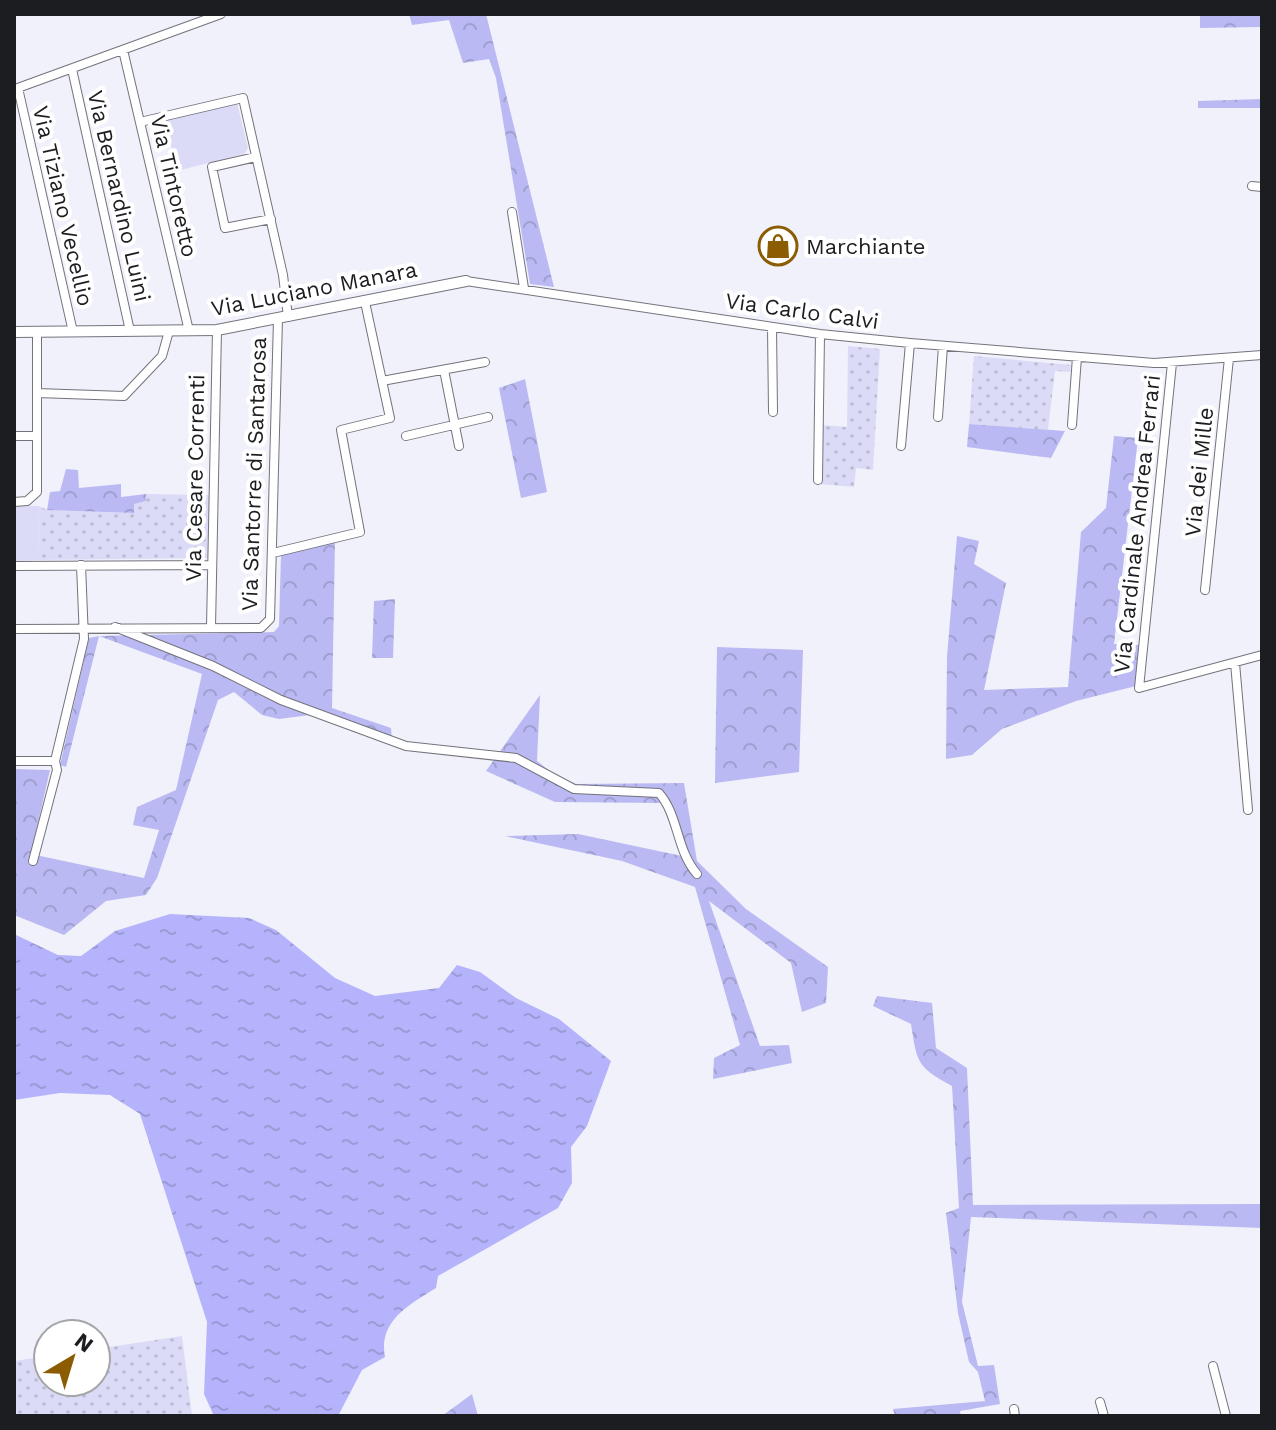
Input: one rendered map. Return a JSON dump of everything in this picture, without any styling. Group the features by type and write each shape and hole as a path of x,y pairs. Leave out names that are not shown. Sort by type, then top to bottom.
{"main road":[{"name":"Via Luciano Manara","path":"14,332 217,330 466,281"}],"street":[{"path":"16,89 221,14"},
{"name":"Via Tintoretto","path":"123,50 189,331"},
{"name":"Via Bernardino Luini","path":"72,69 130,331"},
{"name":"Via Tiziano Vecellio","path":"16,89 73,332"},
{"name":"Via Santorre di Santarosa","path":"140,122 243,98 271,219 283,318 270,619 261,628 211,627"},
{"path":"256,157 212,167 225,228 271,219"},
{"path":"512,212 524,288"},
{"name":"Via Luciano Manara","path":"466,281 524,288"},
{"name":"Via Carlo Calvi","path":"524,288 820,334 943,346 1172,363 1262,355"},
{"path":"273,553 360,532 341,430 390,418 365,302"},
{"path":"772,327 773,412"},
{"name":"Via Cesare Correnti","path":"211,627 217,330"},
{"path":"37,393 124,396 162,356 169,331"},
{"path":"14,502 27,501 37,492 37,332"},
{"path":"818,480 820,334"},
{"path":"901,446 910,343"},
{"path":"938,417 943,346"},
{"path":"1072,425 1077,357"},
{"name":"Via dei Mille","path":"1205,590 1229,358"},
{"path":"382,381 485,362"},
{"name":"Via Cardinale Andrea Ferrari","path":"1172,363 1139,688 1235,663"},
{"path":"444,370 459,446"},
{"path":"406,436 488,417"},
{"path":"14,436 37,436"},
{"path":"33,861 57,770 55,761 84,639 81,565"},
{"path":"14,566 212,565"},
{"path":"115,627 213,666 295,706 406,746 516,758 574,789 659,793 666,800 686,861 697,874"},
{"path":"14,629 211,627"},
{"path":"1248,810 1235,663 1262,655"},
{"path":"14,761 55,761"},
{"path":"1213,1366 1226,1416"},
{"path":"1100,1402 1104,1416"}],"shaded area":[{"path":"237,103 248,148 244,154 177,171 165,119"},
{"path":"848,346 880,349 873,470 856,468 854,487 820,484 821,425 847,427"},
{"path":"974,356 1071,365 1070,372 1055,371 1048,430 969,424"},
{"path":"146,494 209,495 208,558 39,560 38,506 48,510 134,513 133,504 146,501"},
{"path":"14,506 38,506 39,560 14,561"},
{"path":"182,1336 192,1416 14,1416 14,1361 32,1358 32,1398 112,1398 112,1347"}],"green space":[{"path":"409,14 486,14 554,287 530,284 496,78 489,59 463,63 449,20 412,25"},
{"path":"1200,14 1262,14 1262,27 1200,28"},
{"path":"1262,99 1262,108 1198,108 1198,101"},
{"path":"525,379 547,492 521,498 499,388"},
{"path":"969,424 1065,431 1051,458 967,447"},
{"path":"1114,436 1138,438 1114,644 1139,645 1136,686 1076,701 1002,729 972,755 946,759 947,657 957,536 979,541 974,564 1006,583 984,690 1068,687 1081,532 1106,508"},
{"path":"66,469 78,470 79,488 121,484 121,497 146,494 146,501 134,504 134,513 47,510 50,492 60,491"},
{"path":"335,541 332,708 391,728 392,741 310,715 279,719 262,715 234,692 218,700 157,878 146,895 106,901 64,935 14,915 14,769 50,770 31,854 144,878 159,830 133,825 137,807 176,790 202,674 99,636 274,632 279,626 281,554"},
{"path":"395,599 393,658 372,658 374,601"},
{"path":"99,636 66,767 60,765 89,638"},
{"path":"717,647 803,650 799,772 715,783"},
{"path":"540,695 537,761 559,778 576,784 684,783 697,861 746,909 828,967 826,1003 802,1012 791,963 709,901 760,1046 789,1045 792,1063 713,1079 714,1058 740,1045 695,887 622,861 505,836 578,834 682,856 662,803 555,802 486,771"},
{"path":"877,996 932,1003 936,1048 967,1068 973,1205 1262,1204 1262,1228 971,1217 962,1302 978,1366 994,1365 1000,1404 960,1411 961,1416 895,1416 893,1409 985,1401 978,1372 969,1362 958,1313 946,1213 959,1208 952,1086 925,1068 917,1056 911,1024 873,1006"},
{"path":"472,1394 478,1416 442,1416"}],"water":[{"path":"170,914 249,918 276,930 335,978 375,996 439,988 457,965 480,972 516,998 559,1019 611,1061 587,1126 571,1147 572,1183 558,1208 438,1276 436,1288 406,1308 391,1324 384,1344 385,1357 362,1370 338,1416 214,1416 204,1394 207,1322 140,1114 110,1095 60,1093 14,1100 14,934 58,955 81,956 115,931"}],"place":[{"name":"Marchiante","path":"778,246"}]}
